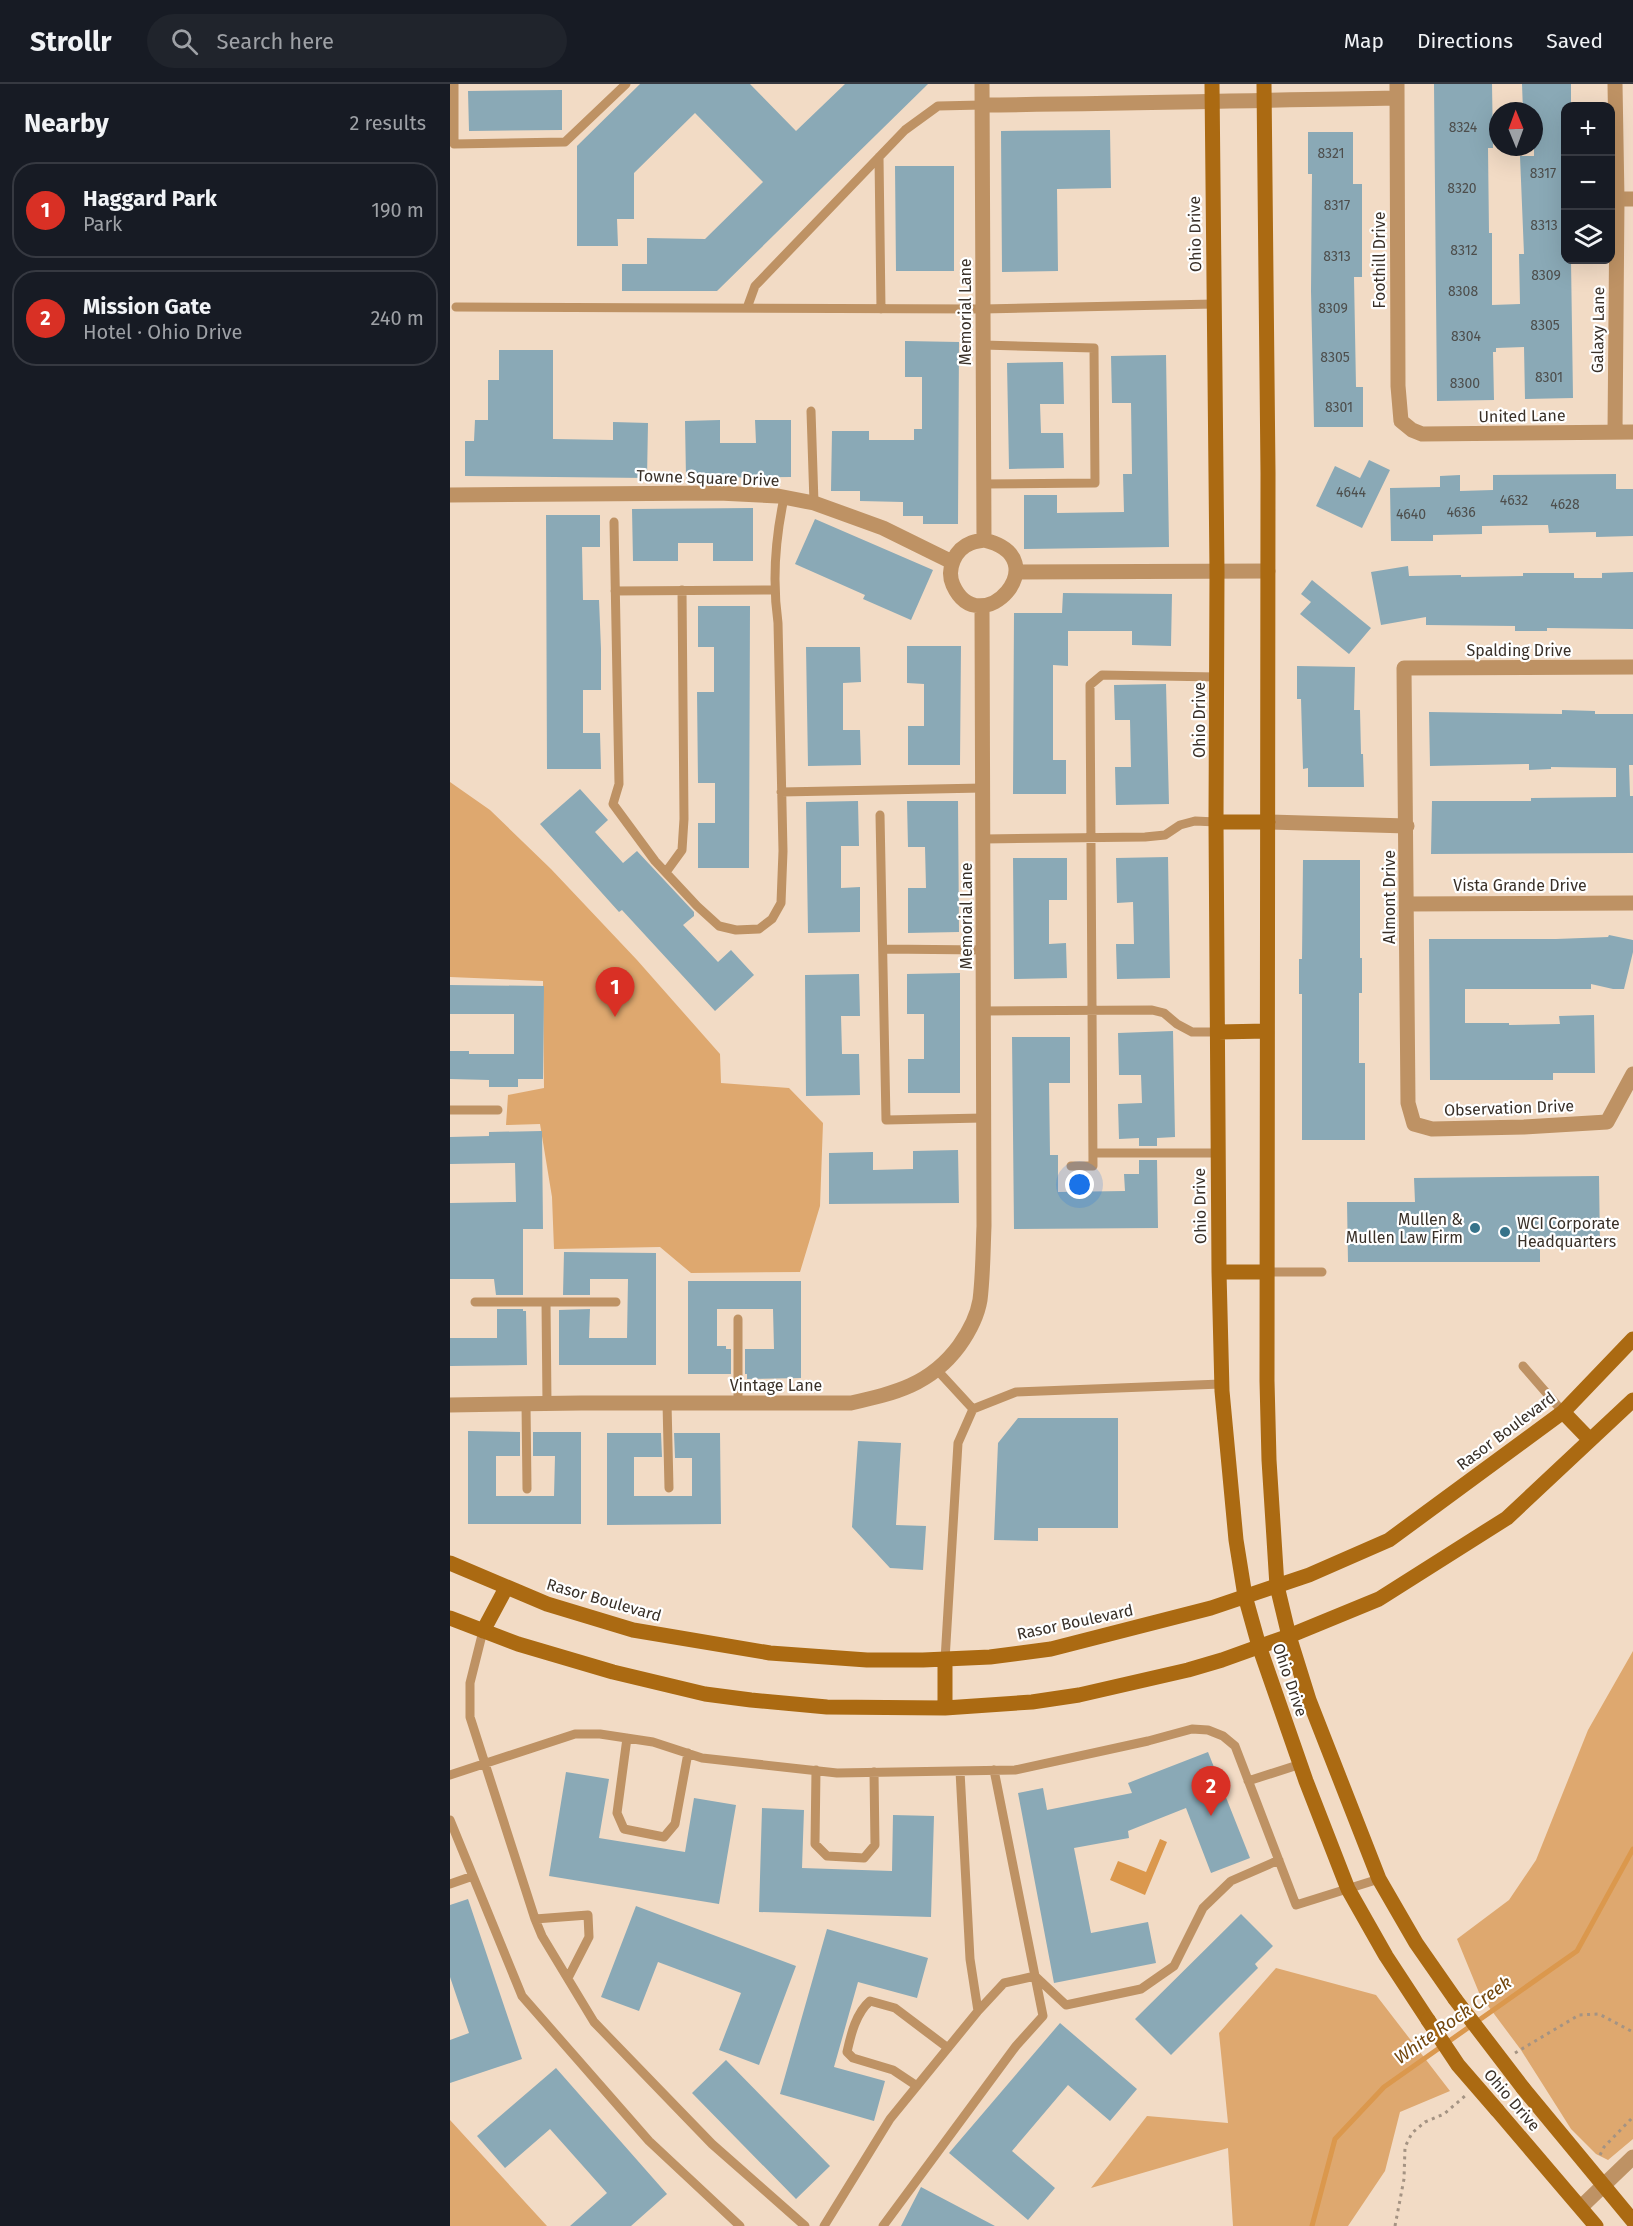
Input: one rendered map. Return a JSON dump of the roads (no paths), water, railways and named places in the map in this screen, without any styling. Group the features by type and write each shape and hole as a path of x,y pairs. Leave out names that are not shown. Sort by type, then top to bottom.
{"main road":[{"name":"Ohio Drive","path":"1212,84 1221,1384 1236,1540 1245,1596 1259,1646 1300,1764 1348,1889 1386,1956 1458,2065 1596,2226"},
{"name":"Ohio Drive","path":"1263,92 1268,571 1267,1272 1269,1460 1277,1586 1289,1636 1310,1700 1379,1879 1416,1943 1455,1999 1523,2088 1633,2221"},
{"path":"1216,822 1268,822"},
{"path":"1218,1032 1267,1031"},
{"path":"1219,1272 1267,1272"},
{"name":"Rasor Boulevard","path":"450,1563 506,1588 569,1611 633,1630 770,1653 867,1660 945,1660 1051,1649 1150,1625 1277,1586 1346,1560 1389,1540 1563,1412 1633,1339"},
{"path":"450,1618 518,1644 613,1672 705,1694 827,1707 945,1708 1032,1702 1079,1695 1188,1670 1289,1636 1379,1599 1507,1518 1633,1400"},
{"path":"1563,1412 1590,1440"},
{"path":"483,1631 506,1588"},
{"path":"945,1660 945,1708"}],"street":[{"name":"Memorial Lane","path":"982,84 984,540"},
{"name":"Galaxy Lane","path":"1615,84 1617,199 1615,432"},
{"path":"982,105 1212,103 1263,92 1397,91"},
{"name":"Foothill Drive","path":"1397,91 1399,412 1401,421 1412,430"},
{"path":"1617,199 1633,199"},
{"name":"United Lane","path":"1412,430 1422,434 1440,435 1633,432"},
{"name":"Towne Square Drive","path":"450,495 718,493 784,498 814,503 883,528 952,562"},
{"path":"984,540 1005,549 1012,558 1017,572 1014,585 1006,594 995,602 982,606 962,598 951,582 952,562 959,550 971,543 984,540"},
{"path":"1017,572 1268,571"},
{"name":"Memorial Lane","path":"982,606 984,1226"},
{"name":"Spalding Drive","path":"1404,668 1633,668"},
{"name":"Almont Drive","path":"1404,668 1408,1103 1414,1124"},
{"path":"1268,822 1407,826"},
{"name":"Vista Grande Drive","path":"1407,904 1633,903"},
{"name":"Observation Drive","path":"1414,1124 1432,1129 1607,1122 1633,1074"},
{"name":"Vintage Lane","path":"450,1405 851,1403 887,1395 916,1384 938,1371 960,1344 975,1320 980,1300 984,1226"},
{"path":"1581,2207 1633,2157"}],"lane":[{"path":"454,84 454,144 565,142 626,84"},
{"path":"747,308 755,286 905,130 938,106 982,105"},
{"path":"879,157 881,309"},
{"path":"456,307 983,309 1214,304"},
{"path":"983,345 1094,348 1095,483 983,483"},
{"path":"811,411 814,503"},
{"path":"614,522 620,784 613,804 666,872 719,926 736,930 759,929 772,920 781,903 782,792 778,623 774,590 776,535 784,498"},
{"path":"666,872 682,850 684,819 682,590"},
{"path":"615,591 774,590"},
{"path":"1071,1166 1093,1166 1094,1153 1090,685 1102,675 1217,677"},
{"path":"782,792 983,788"},
{"path":"880,815 886,1120 983,1118"},
{"path":"984,838 1165,835 1180,825 1195,821 1216,822"},
{"path":"883,949 984,950"},
{"path":"984,1011 1152,1010 1164,1013 1177,1024 1192,1032 1218,1032"},
{"path":"450,1110 498,1110"},
{"path":"1094,1153 1218,1153"},
{"path":"1267,1272 1322,1272"},
{"path":"475,1302 616,1302"},
{"path":"546,1302 548,1404"},
{"path":"738,1319 738,1403"},
{"path":"1523,1366 1563,1412"},
{"path":"938,1371 973,1408"},
{"path":"945,1660 958,1443 973,1408 1016,1392 1221,1384"},
{"path":"667,1403 669,1488"},
{"path":"526,1404 527,1489"},
{"path":"483,1631 470,1683 470,1717 542,1936 594,2022 712,2144 805,2226"},
{"path":"450,1775 575,1734 600,1734 653,1742 702,1758 837,1773 1015,1770 1081,1757 1192,1729 1208,1730 1223,1736 1235,1746 1296,1905 1379,1879"},
{"path":"627,1738 617,1813 624,1829 664,1837 675,1824 688,1753"},
{"path":"1248,1781 1300,1764"},
{"path":"816,1770 815,1844 827,1856 864,1858 875,1845 874,1772"},
{"path":"883,2226 1009,2055 1042,2016 994,1770"},
{"path":"960,1771 970,1959 978,2011"},
{"path":"450,1821 522,1996 649,2141 740,2226"},
{"path":"1035,1976 1066,2005 1141,1989 1174,1966 1203,1908 1225,1886 1231,1881 1278,1860"},
{"path":"450,1884 473,1876"},
{"path":"535,1919 588,1915 589,1937 568,1978"},
{"path":"824,2226 890,2119 978,2011 1004,1983 1035,1976"},
{"path":"917,2086 893,2070 853,2058 847,2052 852,2031 864,2006 870,2001 895,2007 948,2048"}],"waterway":[{"name":"White Rock Creek","path":"1312,2226 1335,2139 1384,2087 1577,1951 1633,1849"}],"place":[{"name":"Haggard Park","path":"615,1017"},
{"name":"Mullen & Mullen Law Firm","path":"1475,1228"},
{"name":"WCI Corporate Headquarters","path":"1505,1232"},
{"name":"Mission Gate","path":"1211,1816"}]}
